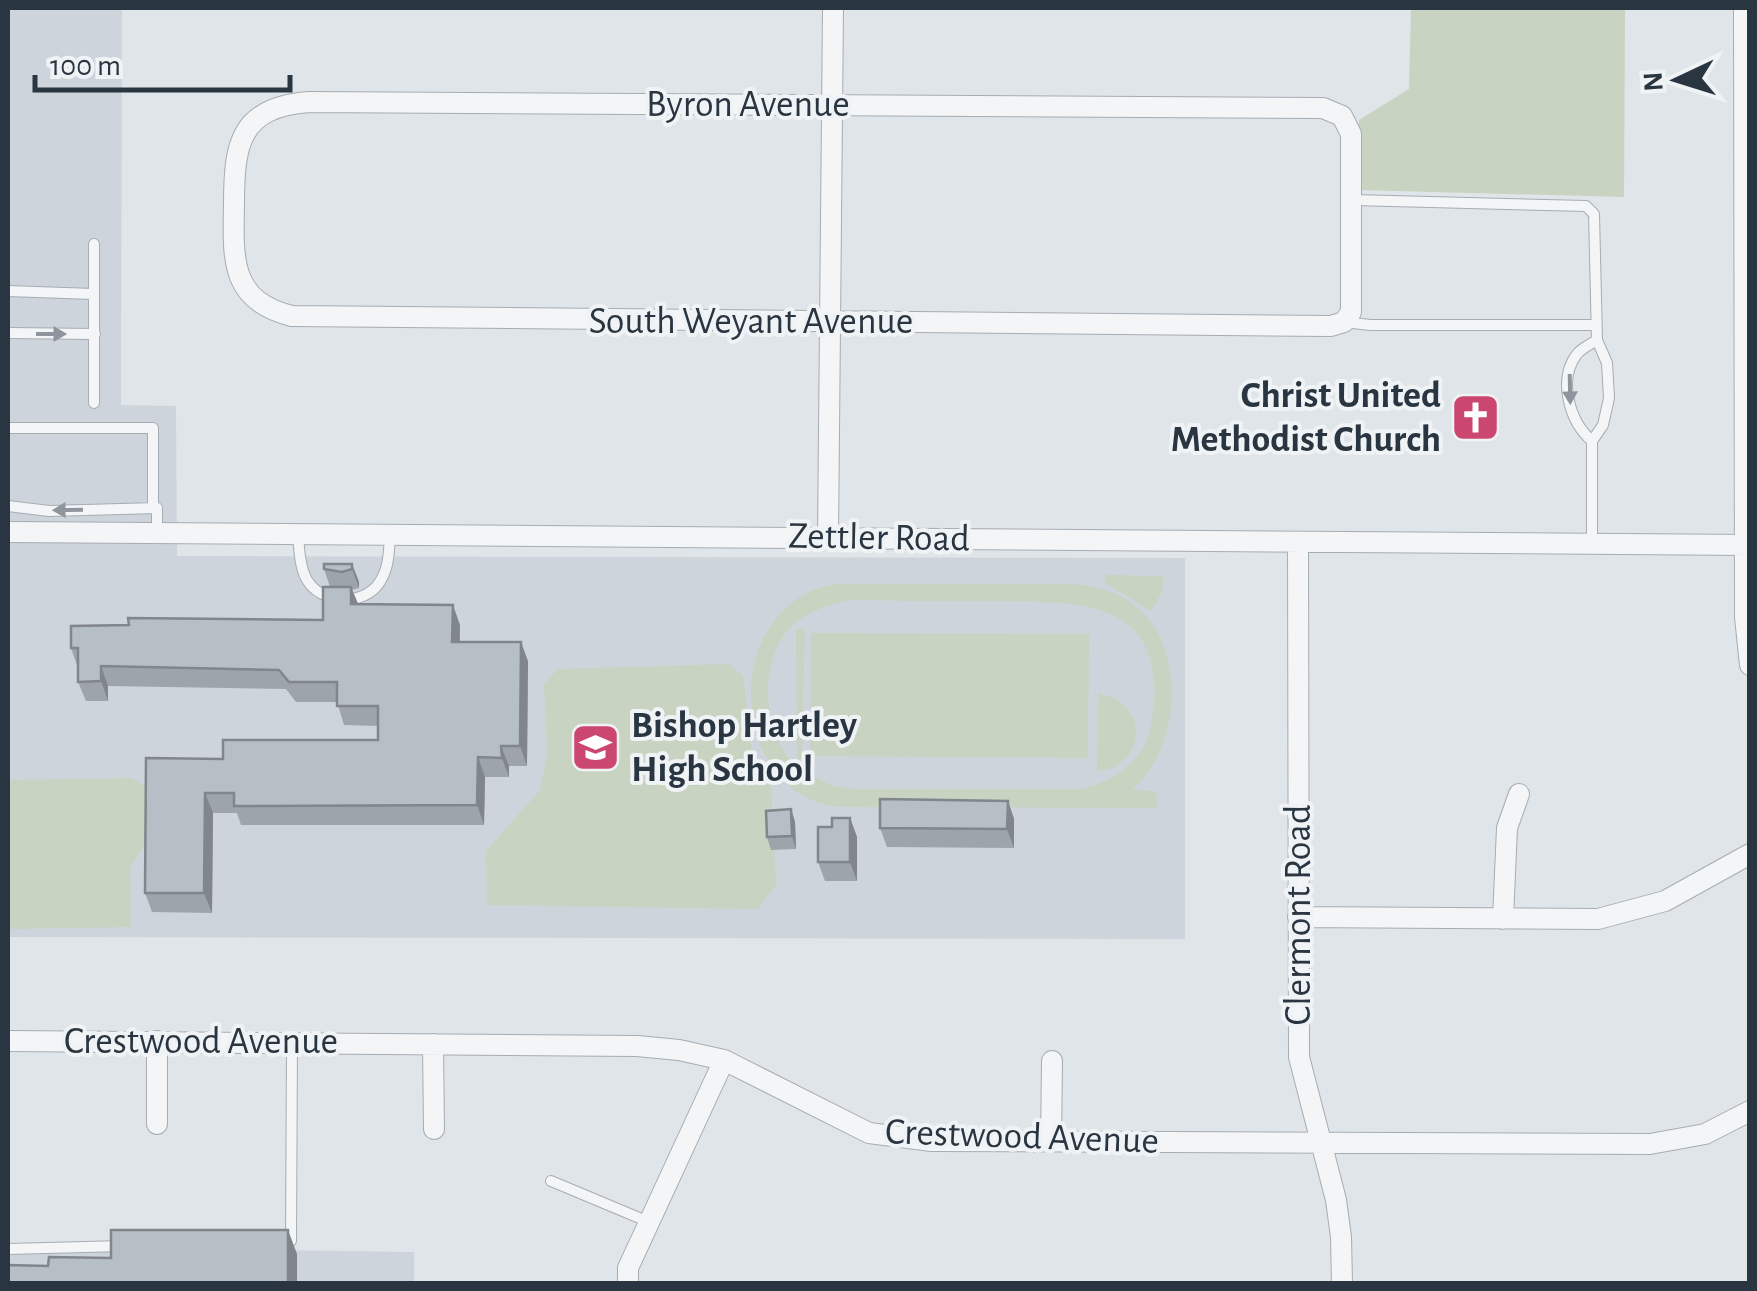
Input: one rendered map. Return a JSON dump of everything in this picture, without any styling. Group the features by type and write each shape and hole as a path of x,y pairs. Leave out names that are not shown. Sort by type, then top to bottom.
{"street":[{"path":"828,538 833,8"},
{"path":"1744,8 1748,235 1746,616 1750,665"},
{"name":"Byron Avenue","path":"234,212 234,161 239,143 260,115 290,103 1323,108 1342,116 1351,134 1353,200"},
{"path":"1344,322 1354,300 1353,200"},
{"name":"South Weyant Avenue","path":"234,212 234,257 243,284 256,302 272,312 292,316 1331,326 1344,322"},
{"name":"Zettler Road","path":"8,532 1748,545"},
{"name":"Clermont Road","path":"1298,542 1299,1056 1336,1200 1342,1284"},
{"path":"1504,918 1507,828 1520,794"},
{"path":"1298,918 1598,919 1665,901 1750,854"},
{"name":"Crestwood Avenue","path":"8,1041 638,1046 679,1050 724,1060 869,1132 932,1141 1650,1144 1705,1134 1750,1111"},
{"path":"157,1042 157,1124"},
{"path":"433,1044 434,1129"},
{"path":"628,1284 628,1268 724,1060"},
{"path":"1052,1061 1052,1142"}],"lane":[{"path":"1353,200 1586,206 1594,214 1597,340 1607,363 1608,398 1603,425 1592,441 1592,544"},
{"path":"94,244 94,404"},
{"path":"8,291 93,294"},
{"path":"1344,322 1596,325"},
{"path":"8,333 95,334"},
{"path":"1592,441 1577,428 1569,402 1570,370 1578,352 1597,340"},
{"path":"8,428 154,428 153,508"},
{"path":"8,506 48,511 157,508 157,533"},
{"path":"298,534 306,578 325,597 340,600 359,598 376,586 388,562 390,535"},
{"path":"272,1242 291,1241 292,1044"},
{"path":"551,1181 649,1222"},
{"path":"8,1248 140,1245"}],"shaded area":[{"name":"Bishop Hartley High School","path":"8,8 122,8 121,405 176,406 177,556 1185,558 1185,939 8,937"},
{"path":"8,1246 414,1252 414,1283 8,1284"}],"green space":[{"path":"1411,8 1625,8 1624,197 1359,190 1359,120 1409,89"},
{"path":"1106,575 1164,576 1161,594 1151,611 1104,582"},
{"path":"835,584 1071,584 1100,588 1126,599 1157,631 1171,678 1168,728 1148,773 1132,790 1156,791 1157,808 841,807 803,796 775,771 758,738 751,700 755,661 770,626 797,599","holes":["853,600 1024,601 1086,607 1112,615 1133,629 1147,650 1154,680 1152,720 1144,746 1118,774 1081,789 853,789 833,786 801,770 805,629 796,629 797,767 786,755 772,722 768,685 771,666 784,635 798,621 824,607"]},
{"path":"811,633 1089,634 1088,758 810,756"},
{"path":"729,664 743,676 751,746 771,784 776,885 758,909 487,905 486,851 540,790 547,755 544,684 558,669"},
{"path":"1098,693 1115,698 1127,708 1136,733 1126,758 1114,767 1097,771"},
{"path":"131,778 147,787 146,840 130,869 131,927 8,929 8,780"}],"building":[{"path":"324,564 352,564 352,569 324,569"},
{"path":"323,587 351,587 351,604 453,605 452,642 521,642 520,746 501,746 502,758 478,757 477,805 234,806 234,793 205,793 204,893 145,893 146,758 223,759 223,740 378,740 378,706 337,706 337,682 289,682 279,670 101,666 101,681 78,682 78,648 71,648 71,626 129,625 128,618 323,620"},
{"path":"880,799 1008,801 1007,829 880,828"},
{"path":"791,809 792,836 767,837 766,811"},
{"path":"832,818 850,818 850,862 818,862 818,827 832,827"},
{"path":"111,1230 288,1230 288,1284 8,1284 8,1265 48,1266 49,1257 111,1258"}],"place":[{"name":"Christ United Methodist Church","path":"1476,418"},
{"name":"Bishop Hartley High School","path":"596,748"}]}
